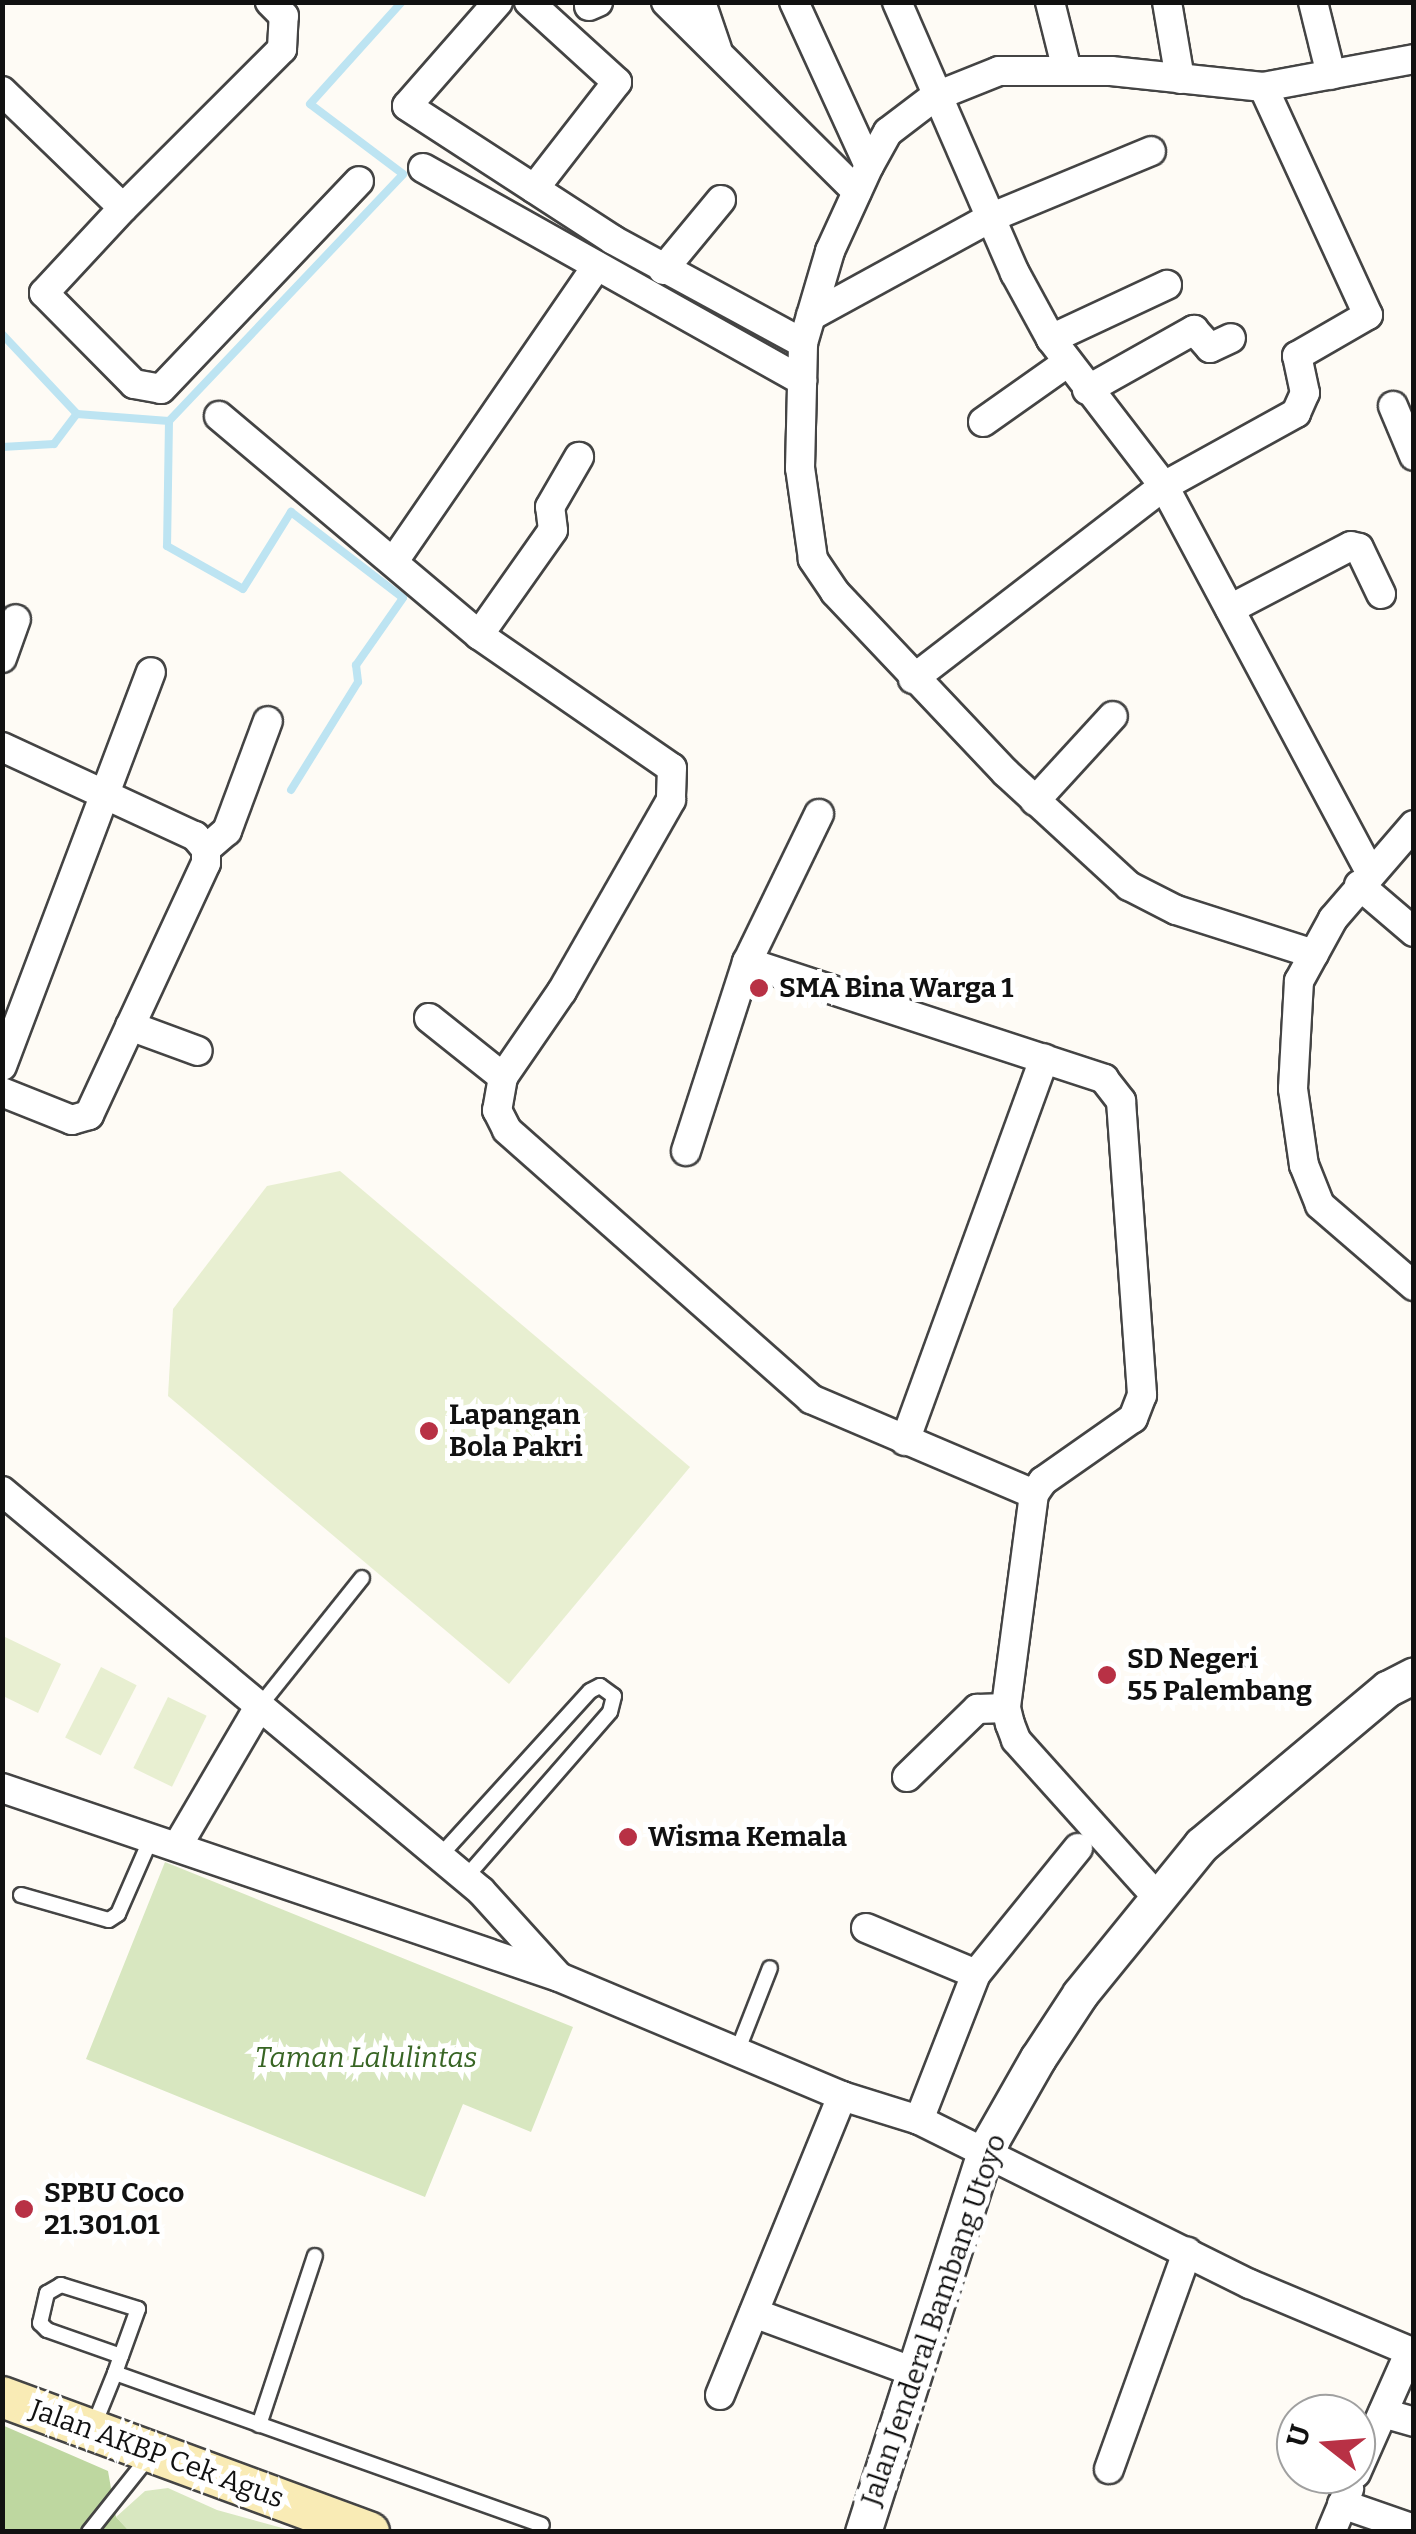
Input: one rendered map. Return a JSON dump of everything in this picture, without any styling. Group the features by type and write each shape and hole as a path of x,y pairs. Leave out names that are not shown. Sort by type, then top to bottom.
{"main road":[{"name":"Jalan AKBP Cek Agus","path":"2,2397 368,2532"}],"street":[{"path":"270,2 284,16 282,50 123,208 44,293 134,384 160,389 359,181"},
{"path":"498,2 407,106 663,270 802,344"},
{"path":"529,2 617,82 534,190"},
{"path":"666,2 719,56 863,179"},
{"path":"702,2 719,56"},
{"path":"794,2 863,179"},
{"path":"897,2 934,97 1059,350 1164,486 1364,878 1414,932"},
{"path":"1050,2 1066,70"},
{"path":"1167,2 1180,78"},
{"path":"1313,2 1331,75"},
{"path":"1314,954 1176,910 1129,886 1035,802 913,679 813,558 800,468 802,344 863,179 888,132 934,97 999,71 1066,70 1263,86 1414,59"},
{"path":"913,679 1164,486 1296,413 1305,393 1297,356 1368,316 1263,86"},
{"path":"2,91 123,208"},
{"path":"810,316 992,218 1151,151"},
{"path":"423,168 802,381"},
{"path":"663,270 721,200"},
{"path":"394,562 597,266"},
{"path":"983,422 1059,350 1166,285"},
{"path":"1088,390 1194,330 1210,348 1230,338"},
{"path":"1393,406 1414,456"},
{"path":"219,416 479,635 672,768 677,782 562,990 503,1077 497,1110 507,1130 811,1399 1034,1494"},
{"path":"479,635 553,530 550,507 578,457"},
{"path":"1230,609 1352,546 1359,548 1381,594"},
{"path":"2,658 16,619"},
{"path":"2,1066 150,672"},
{"path":"1035,802 1113,716"},
{"path":"206,850 227,832 268,721"},
{"path":"2,747 196,836 206,850 206,863 81,1121 2,1092"},
{"path":"686,1151 747,962 818,814"},
{"path":"1414,825 1364,878 1299,981 1293,1089 1304,1165 1320,1205 1414,1286"},
{"path":"747,962 1104,1079 1120,1101 1142,1395 1133,1418 1043,1480 1034,1494 1006,1708 1016,1740 1157,1897"},
{"path":"430,1018 503,1077"},
{"path":"130,1026 198,1051"},
{"path":"904,1441 1044,1059"},
{"path":"2,1490 464,1878 559,1978"},
{"name":"Jalan Jenderal Bambang Utoyo","path":"863,2532 986,2150 1080,1994 1200,1845 1387,1688 1414,1675"},
{"path":"165,1841 258,1707"},
{"path":"907,1776 977,1709 1006,1708"},
{"path":"2,1788 559,1978 842,2096 919,2120 986,2150 1187,2252 1412,2352 1376,2429"},
{"path":"919,2120 976,1974 1078,1848"},
{"path":"866,1928 976,1974"},
{"path":"720,2395 842,2096"},
{"path":"1109,2470 1187,2252"},
{"path":"754,2313 914,2372"},
{"path":"1383,2413 1414,2422"},
{"path":"1331,2532 1347,2494"},
{"path":"1342,2504 1414,2528"}],"lane":[{"path":"258,1707 362,1578"},
{"path":"440,1857 590,1690 600,1686 614,1696 610,1712 464,1878"},
{"path":"21,1894 109,1920 118,1914 165,1841"},
{"path":"737,2052 770,1968"},
{"path":"258,2424 315,2256"},
{"path":"92,2431 122,2356 138,2308 61,2285 47,2293 40,2323 47,2330 122,2356"},
{"path":"115,2373 542,2525"},
{"path":"89,2532 152,2453"}],"green space":[{"name":"Lapangan Bola Pakri","path":"340,1171 690,1467 509,1684 168,1396 173,1309 267,1186"},
{"path":"3,1636 61,1664 38,1713 3,1696"},
{"path":"101,1667 137,1685 101,1756 65,1737"},
{"path":"168,1697 207,1716 172,1787 133,1768"},
{"name":"Taman Lalulintas","path":"165,1862 573,2027 531,2132 463,2104 425,2197 86,2059"},
{"path":"2,2425 108,2471 116,2517 129,2531 3,2531"},
{"path":"168,2488 217,2510 293,2531 129,2531 116,2517 145,2491"}],"waterway":[{"path":"2,447 54,444 77,414 169,421 403,174 310,104 402,2"},
{"path":"2,334 77,414"},
{"path":"169,421 167,546 243,589 291,512 403,598 356,665 358,682 291,790"}],"place":[{"name":"SMA Bina Warga 1","path":"759,988"},
{"name":"Lapangan Bola Pakri","path":"429,1431"},
{"name":"SD Negeri 55 Palembang","path":"1107,1675"},
{"name":"Wisma Kemala","path":"628,1837"},
{"name":"SPBU Coco 21.301.01","path":"24,2209"}]}
